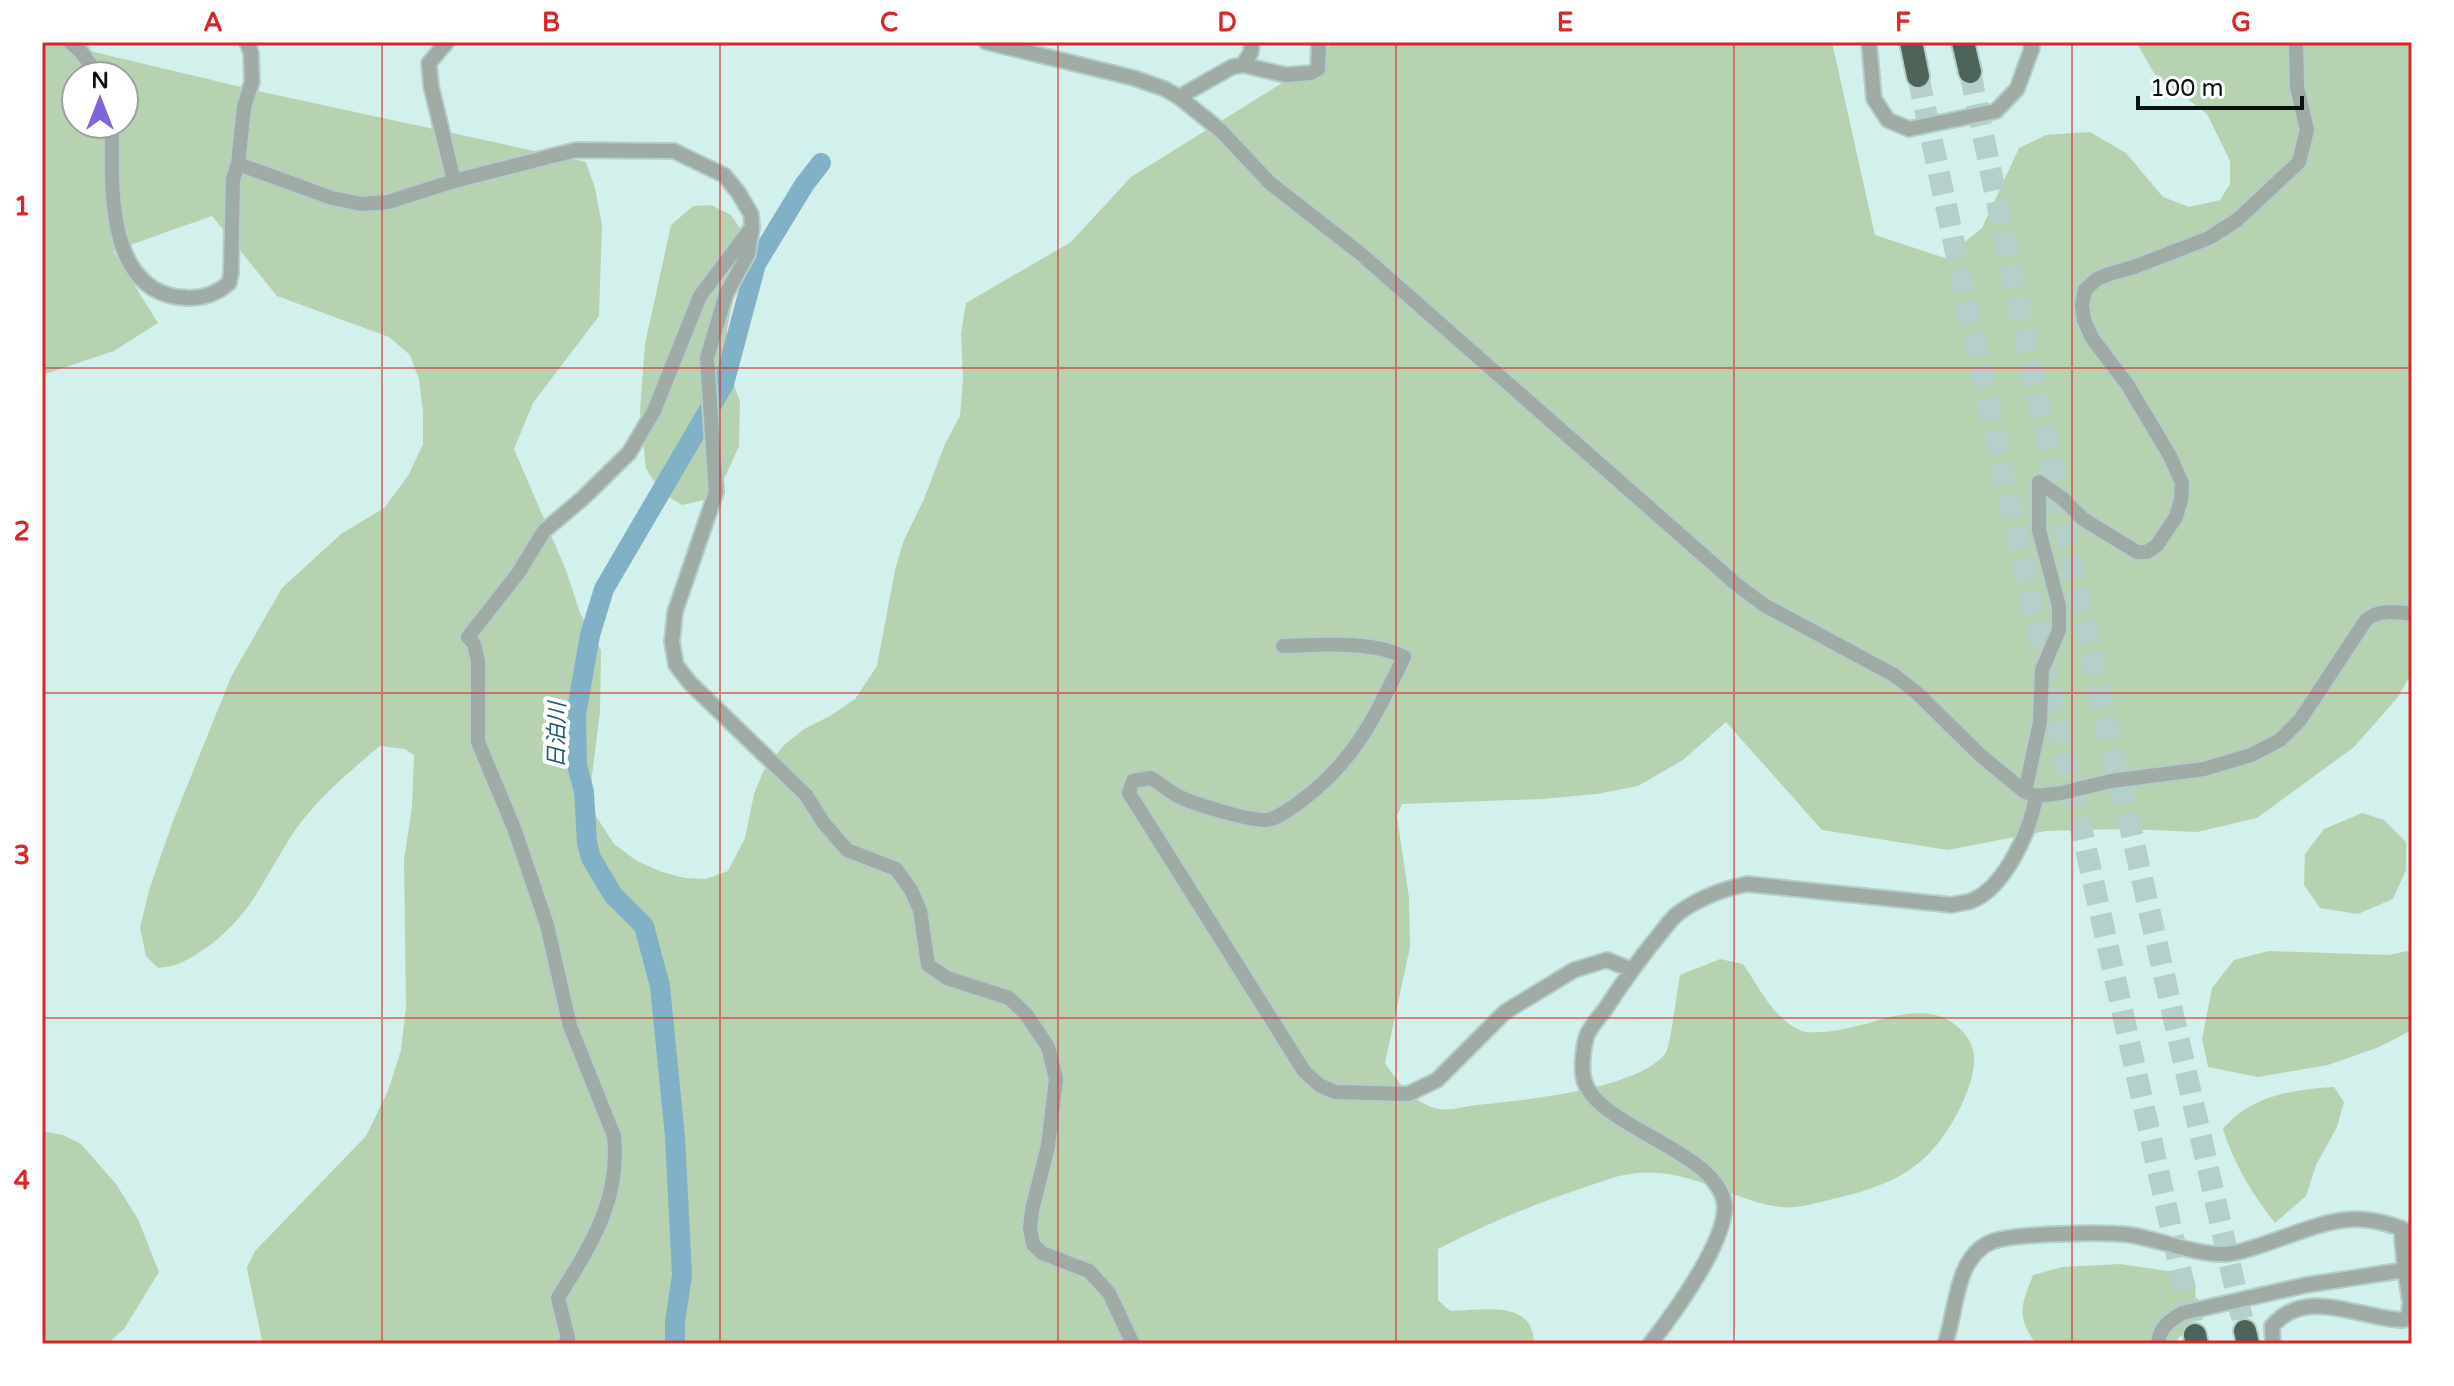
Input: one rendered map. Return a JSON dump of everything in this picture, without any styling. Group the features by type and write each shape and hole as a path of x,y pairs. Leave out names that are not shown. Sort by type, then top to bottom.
{"highway":[{"path":"1911,42 1918,76"},
{"path":"1963,42 1970,72"}],"street":[{"path":"70,42 87,60"},
{"path":"112,140 118,229 134,273 164,295 189,299 216,294 229,283 233,179 238,164 244,107 252,82 251,53 247,42"},
{"path":"447,42 429,63 431,86 454,181"},
{"path":"986,42 1134,78 1179,97 1221,131 1270,183 1361,254 1736,584 1764,605 1894,675 1917,693 1980,755 2031,794 2061,793 2111,781 2204,769 2251,755 2280,740 2300,720 2366,620 2373,614 2412,614"},
{"path":"1243,65 1251,52 1252,42"},
{"path":"1179,97 1232,67 1243,65 1286,75 1311,73 1318,69 1319,42"},
{"path":"1869,42 1874,99 1888,120 1909,129 1996,111 2017,89 2032,48 2030,42"},
{"path":"1650,1344 1714,1248 1723,1222 1724,1203 1717,1184 1700,1167 1598,1101 1584,1080 1586,1036 1630,969 1677,914 1726,888 1747,884 1952,905 1973,900 1987,891 2006,870 2033,817 2031,794 2040,722 2042,670 2059,630 2059,606 2039,530 2039,482 2063,499 2083,519 2137,552 2147,552 2157,545 2176,517 2181,500 2182,483 2170,456 2127,384 2092,338 2084,320 2082,305 2085,290 2097,279 2209,238 2237,220 2299,162 2307,130 2297,87 2296,42"},
{"path":"238,164 332,198 362,204 388,202 454,181 576,150 674,151 724,175 738,192 751,214 752,227 748,254 726,294 707,358 716,492 675,612 672,642 676,665 690,683 806,795 823,822 847,850 896,869 920,910 928,965 947,978 1009,998 1026,1014 1048,1047 1056,1079 1048,1146 1032,1210 1030,1228 1033,1244 1042,1253 1089,1271 1109,1293 1133,1344"},
{"path":"565,1344 568,1338 558,1298 600,1225 613,1185 614,1136 570,1026 547,925 514,828 478,742 478,661 474,644 468,637 519,572 544,531 629,453 654,411 700,296 752,227"},
{"path":"1283,646 1379,649 1404,657 1374,719 1351,755 1304,799 1266,820 1232,814 1181,798 1151,778 1133,781 1129,793 1304,1071 1319,1085 1335,1092 1408,1094 1437,1080 1505,1012 1574,970 1607,960 1630,969"},
{"path":"1945,1344 1963,1274 1972,1258 1991,1242 2029,1237 2129,1235 2222,1254 2240,1252 2340,1218 2364,1217 2406,1230 2405,1270 2410,1302 2409,1315 2404,1320 2389,1320 2314,1304 2301,1306 2280,1317 2272,1326 2273,1344"},
{"path":"2158,1344 2159,1334 2168,1322 2182,1313 2306,1285 2405,1270"}],"green space":[{"path":"42,42 128,60 60,60 60,140 140,140 140,63 586,162 602,225 599,316 533,403 514,449 566,570 580,613 601,650 600,712 590,791 596,816 614,844 637,861 685,878 706,879 728,871 745,838 754,794 763,772 783,746 804,729 855,699 877,666 895,570 904,540 960,416 963,379 961,333 966,303 1071,242 1131,177 1303,70 1325,53 1331,42 1832,42 1875,235 1945,258 1982,228 2019,148 2046,135 2090,132 2126,153 2163,197 2189,207 2220,200 2230,184 2230,161 2207,114 2154,73 2136,42 2412,42 2412,672 2398,697 2354,747 2257,818 2197,832 2125,829 2046,831 1948,850 1822,830 1726,722 1683,760 1638,786 1597,794 1542,799 1402,804 1397,816 1409,898 1410,947 1385,1063 1408,1092 1431,1107 1454,1109 1577,1091 1605,1085 1650,1066 1667,1049 1680,975 1720,959 1743,964 1775,1011 1802,1031 1839,1030 1898,1015 1935,1015 1952,1022 1967,1037 1974,1053 1971,1081 1949,1128 1923,1159 1908,1171 1873,1188 1804,1206 1782,1207 1682,1177 1648,1172 1630,1174 1528,1208 1438,1249 1438,1300 1450,1311 1490,1309 1516,1313 1532,1329 1534,1344 266,1344 262,1341 247,1268 255,1251 366,1136 388,1091 401,1050 406,1007 404,860 412,807 414,755 405,749 380,746 347,774 296,829 246,909 220,937 197,954 176,965 158,968 146,956 140,928 149,890 173,821 231,677 282,588 341,534 384,508 408,476 423,444 419,379 410,355 389,337 277,296 212,216 113,251 158,323 114,351 42,375"},
{"path":"711,205 731,215 741,230 741,254 727,330 728,368 740,402 739,446 726,475 705,500 682,505 662,493 646,469 640,412 645,344 671,225 693,206"},
{"path":"2362,813 2384,820 2406,842 2406,870 2393,899 2358,914 2320,908 2304,885 2305,854 2324,829"},
{"path":"2412,950 2412,1030 2379,1047 2328,1065 2258,1077 2208,1067 2202,1039 2212,988 2234,960 2269,951 2389,955"},
{"path":"2334,1087 2344,1102 2337,1127 2316,1165 2306,1196 2275,1223 2244,1178 2223,1129 2246,1109 2274,1096"},
{"path":"42,1131 63,1135 81,1144 116,1184 138,1219 159,1272 124,1329 107,1344 42,1344"},
{"path":"2120,1264 2174,1272 2195,1281 2193,1316 2173,1344 2036,1344 2025,1326 2022,1311 2033,1275 2062,1267"}],"waterway":[{"name":"日泊川","path":"675,1344 682,1275 675,1137 660,986 644,926 613,895 591,858 584,792 577,765 576,715 590,635 604,589 724,384 756,264 821,163"}],"tunnel":[{"path":"1970,72 2097,681 2245,1331"},
{"path":"1918,76 2052,698 2195,1335"}]}
